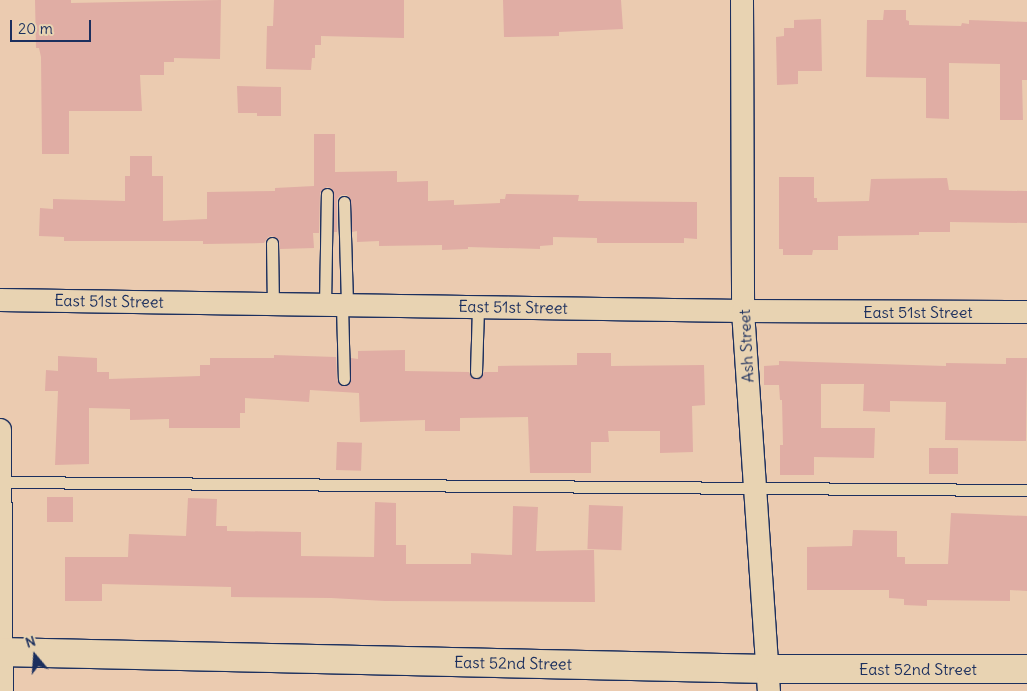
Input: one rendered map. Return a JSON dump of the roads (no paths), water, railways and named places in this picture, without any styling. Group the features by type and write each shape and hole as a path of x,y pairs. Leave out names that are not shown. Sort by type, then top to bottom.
{"main road":[{"name":"East 52nd Street","path":"1,652 768,680 1027,669"}],"street":[{"name":"Ash Street","path":"742,0 743,311 768,680"},
{"name":"East 51st Street","path":"0,300 743,311 1027,312"},
{"path":"0,430 2,691"}],"lane":[{"path":"327,194 344,379"},
{"path":"338,305 344,202"},
{"path":"272,243 273,304"},
{"path":"476,372 478,307"},
{"path":"0,482 1027,490"}]}
